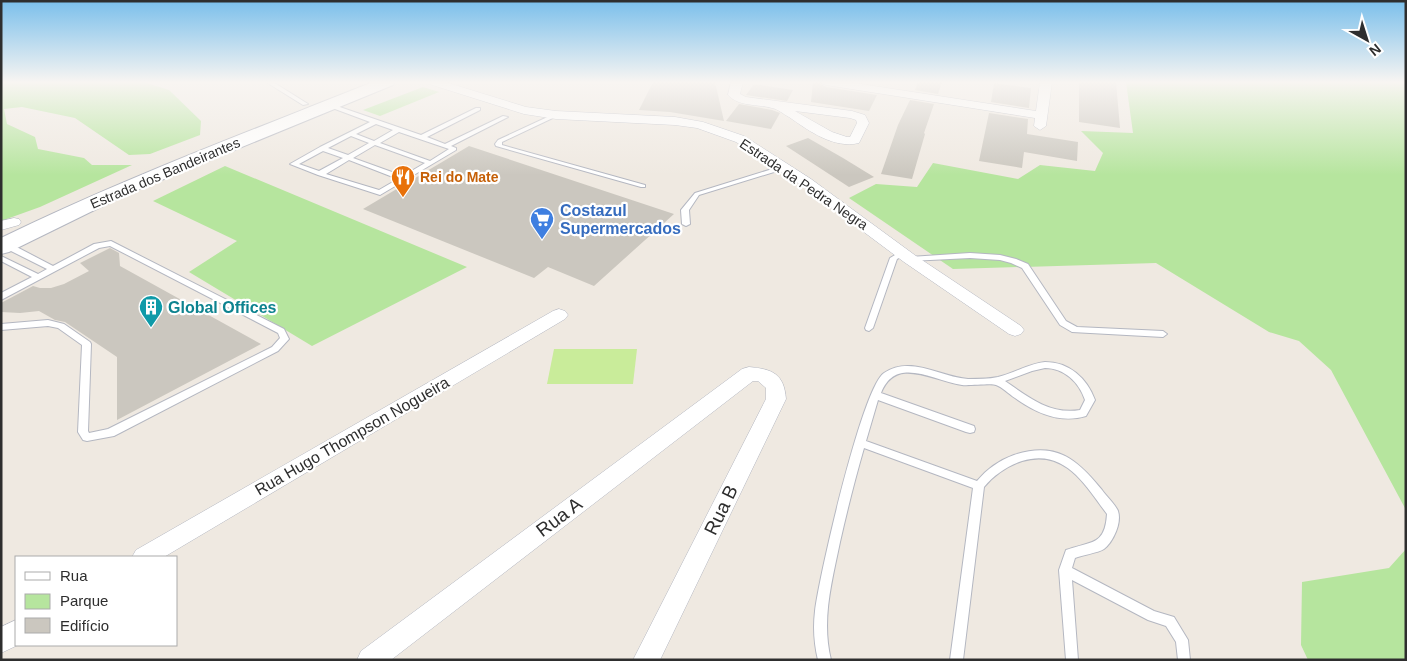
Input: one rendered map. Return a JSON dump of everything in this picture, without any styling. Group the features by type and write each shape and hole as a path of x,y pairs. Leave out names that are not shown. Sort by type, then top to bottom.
{"main road":[{"name":"Estrada dos Bandeirantes","path":"4,238 216,138 281,113"},
{"name":"Estrada dos Bandeirantes","path":"4,238 57,219 118,191 310,113"}],"street":[{"name":"Estrada da Pedra Negra","path":"542,113 674,121 699,125 740,139 785,168 907,257 1015,330"},
{"path":"791,113 823,133 842,141 855,140 863,123 861,118 836,113"},
{"path":"1007,113 1040,120 1041,113"},
{"name":"Rua Hugo Thompson Nogueira","path":"146,556 559,315"},
{"name":"Rua A","path":"370,660 749,374"},
{"name":"Rua B","path":"646,660 776,400 776,390 770,380 763,375 749,374"},
{"path":"1,641 15,633"}],"lane":[{"path":"350,113 454,149 380,194 293,164 374,122"},
{"path":"421,138 470,113"},
{"path":"556,115 500,141 498,144 643,186"},
{"path":"446,146 505,117"},
{"path":"320,174 397,130"},
{"path":"350,134 430,163"},
{"path":"322,148 404,179"},
{"path":"686,224 685,210 698,194 785,168"},
{"path":"4,238 53,269"},
{"path":"4,238 37,277"},
{"path":"1,297 97,246 112,243 281,331 285,339 276,349 110,433 88,437 83,432 86,344 61,326 48,323 1,328"},
{"path":"869,328 894,258 996,256 1016,261 1025,266 1063,323 1075,330 1163,334"},
{"path":"825,660 819,620 842,506 875,395 885,376 902,370 917,370 965,382 996,380 1044,365 1060,367 1083,385 1088,391 1090,400 1083,413 1074,416 1057,416 1035,406 996,380"},
{"path":"875,395 970,429"},
{"path":"860,443 979,486"},
{"path":"956,660 979,486 987,475 1004,464 1029,453 1044,452 1063,459 1077,469 1113,513 1112,530 1100,545 1070,554 1064,570 1072,660"},
{"path":"1064,570 1152,616 1170,621 1182,640 1184,660"}],"green space":[{"path":"1,113 5,113 7,124 35,137 38,149 84,158 92,165 132,165 40,207 1,221"},
{"path":"50,113 193,113 201,121 200,135 150,154 129,155 75,118"},
{"path":"371,113 388,113 380,116"},
{"path":"1130,113 1406,113 1406,510 1331,370 1299,341 1269,332 1156,263 953,269 849,198 876,184 917,187 933,163 1018,179 1040,165 1095,171 1103,153 1081,131 1133,133"},
{"path":"225,166 467,267 312,346 189,272 237,241 153,201"},
{"path":"554,349 637,349 633,384 547,384"},
{"path":"1406,549 1406,660 1308,660 1301,645 1302,582 1389,568"}],"building":[{"path":"675,113 722,113 724,121"},
{"path":"732,113 780,113 771,129 726,121"},
{"path":"904,113 931,113 912,179 881,174"},
{"path":"989,113 1028,119 1027,134 1078,142 1077,161 1024,152 1022,168 979,161"},
{"path":"1079,113 1119,113 1120,128 1079,122"},
{"path":"808,138 874,177 849,187 786,146"},
{"name":"Costazul Supermercados","path":"469,146 674,214 594,286 548,267 534,278 363,209"},
{"name":"Global Offices","path":"110,248 119,253 120,266 261,344 117,420 117,357 65,322 55,320 39,311 1,312 1,303 33,286 51,288 64,284 89,271 80,263"}],"place":[{"name":"Rei do Mate","path":"403,198"},
{"name":"Costazul Supermercados","path":"542,240"},
{"name":"Global Offices","path":"151,328"}]}
